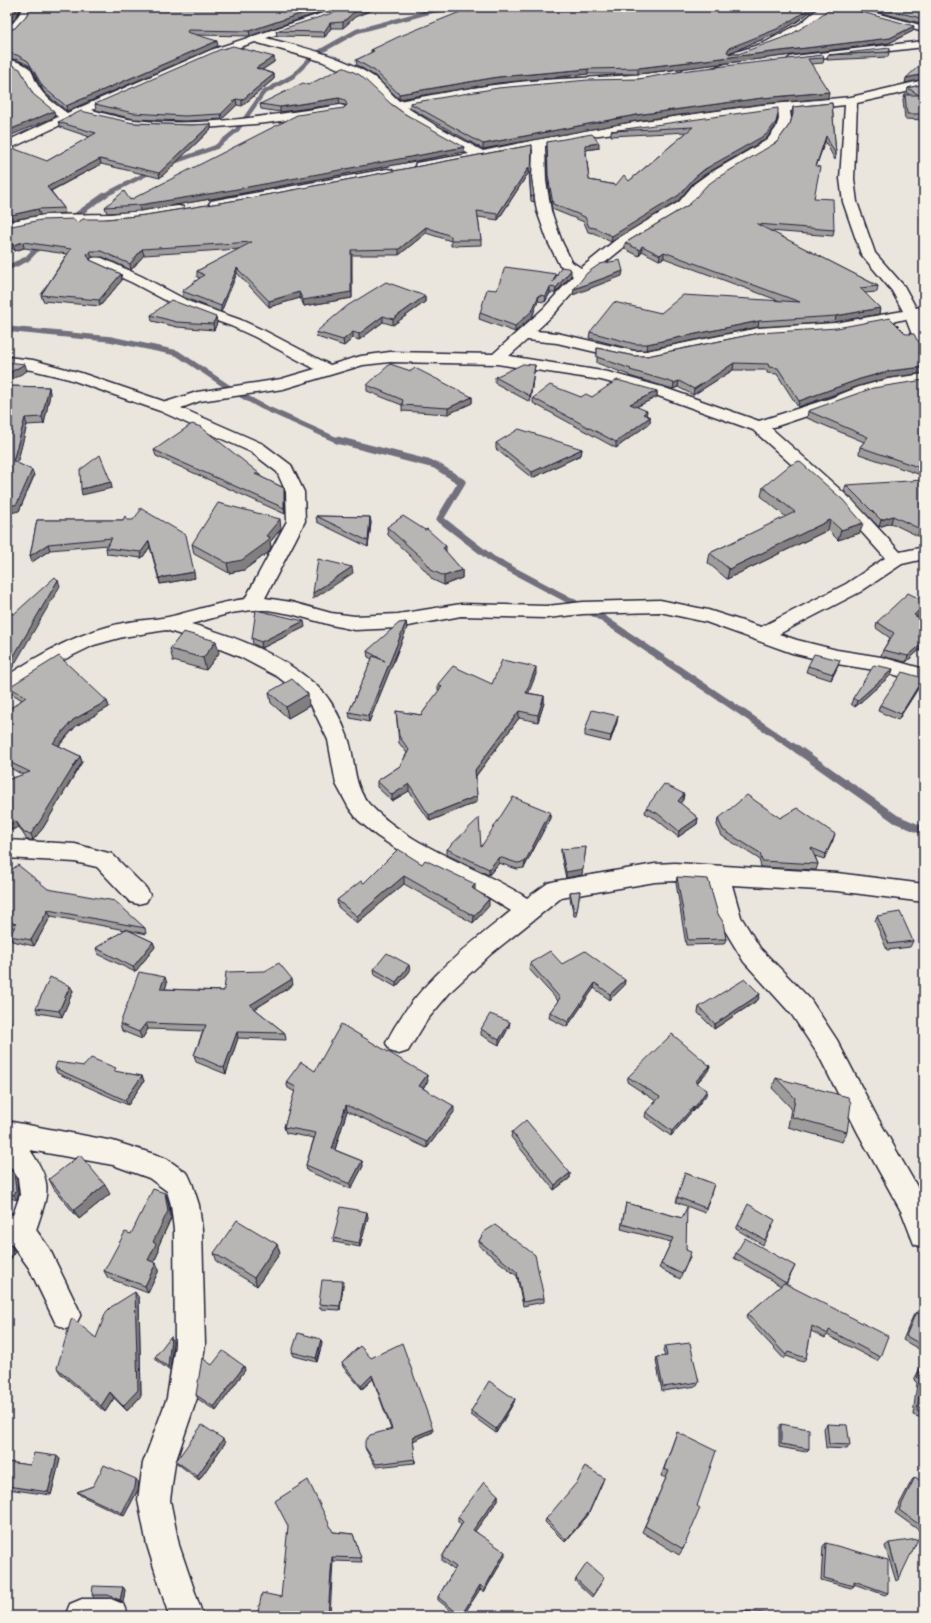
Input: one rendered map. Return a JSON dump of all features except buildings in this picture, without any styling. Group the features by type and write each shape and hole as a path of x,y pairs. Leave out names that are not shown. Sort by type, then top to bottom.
{"street":[{"path":"7,33 18,24 29,7"},
{"path":"688,71 768,45 805,25 826,7"},
{"path":"841,7 924,29"},
{"path":"7,146 80,111 179,67 254,38 348,8"},
{"path":"254,38 314,56 366,77 377,85 397,105 433,129 480,155"},
{"path":"784,60 924,44"},
{"path":"7,62 20,65 26,69 38,94 66,118"},
{"path":"397,105 498,88 588,80 638,79 688,71 744,65"},
{"path":"205,206 512,150 592,132 761,109 851,101 924,84"},
{"path":"851,101 847,179 850,202 868,254 918,312 924,345"},
{"path":"497,359 550,311 581,275 623,241 684,205 699,187 710,179 771,143 782,129 785,119 784,108"},
{"path":"80,111 140,124 185,125 271,118 340,109"},
{"path":"539,143 539,181 544,211 566,264 581,275"},
{"path":"7,227 32,220 52,218 100,220 191,208"},
{"path":"97,260 185,305 236,323 260,334 328,370"},
{"path":"524,335 557,338 634,356 646,356 730,338 758,334 835,328 918,312"},
{"path":"166,408 197,397 282,384 360,361 390,357 497,359 602,375 656,390 759,426 847,505 896,559"},
{"path":"7,362 33,365 74,376 166,408 257,448 285,469 294,492 296,521 252,604"},
{"path":"759,426 837,401 865,390 888,384 924,379"},
{"path":"761,635 853,588 896,559 924,553"},
{"path":"7,686 44,661 87,640 123,630 166,624 231,606 252,604 268,604 291,608 330,619 355,623 398,621 461,610 546,612 583,608 660,606 708,616 743,627 792,646 838,657 881,664 924,676"},
{"path":"166,624 204,634 261,658 281,669 318,700 337,734 346,783 360,807 375,822 414,850 509,896 528,910"},
{"path":"7,849 75,853 104,860 138,895"},
{"path":"399,1043 418,1012 443,983 528,910 556,890 655,873 675,872 838,882 924,893"},
{"path":"717,874 730,919 752,955 801,1007 828,1048 867,1124 913,1206 924,1234"},
{"path":"7,1134 113,1152 156,1168 178,1184 185,1205 188,1230 190,1345 182,1398 159,1463 154,1500 163,1545 186,1616"},
{"path":"7,1138 31,1174 34,1195 14,1229 39,1258 66,1314"},
{"path":"82,1616 111,1616"}],"waterway":[{"path":"168,164 216,147 237,130 263,93 293,76 314,55 357,31 432,11 466,7"},
{"path":"103,196 154,170"},
{"path":"68,221 105,195"},
{"path":"7,268 27,259 42,243"},
{"path":"7,329 110,339 177,353 234,391 263,407 339,441"},
{"path":"337,440 435,465 462,482 440,519 492,559 599,616 798,750"},
{"path":"797,749 896,819 924,831"}]}
